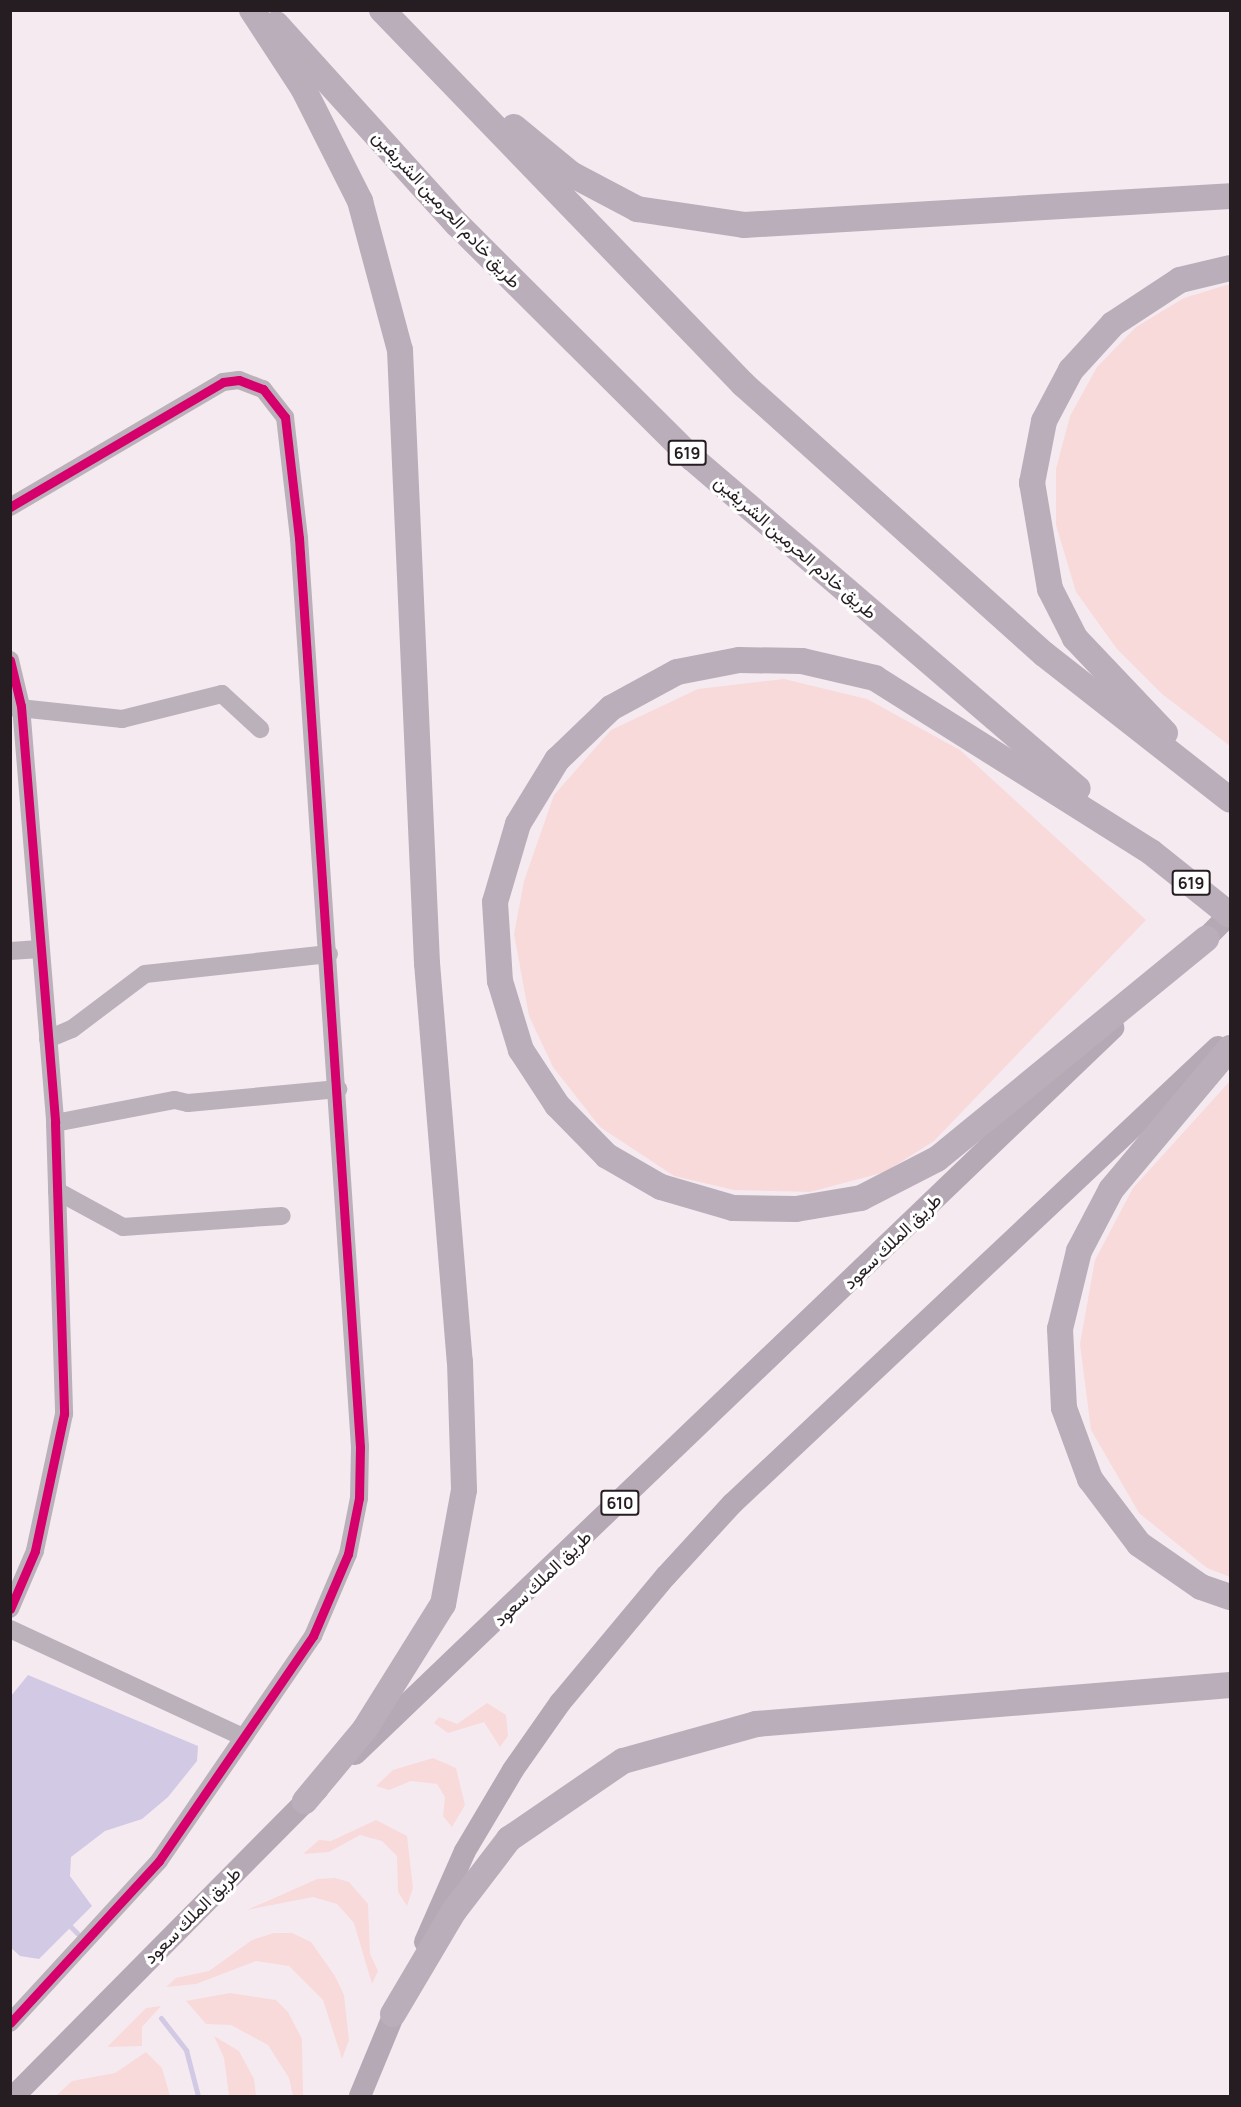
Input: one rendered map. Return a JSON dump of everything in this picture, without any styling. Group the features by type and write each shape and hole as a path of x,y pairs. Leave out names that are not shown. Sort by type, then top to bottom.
{"highway":[{"path":"252,10 303,88 360,201 400,350 427,963 460,1362 464,1479 456,1551 443,1604 365,1729 305,1801"},
{"name":"طريق خادم الحرمين الشريفين","path":"264,10 457,224 692,458 1151,852"},
{"path":"382,10 743,384 1044,654 1227,797"},
{"path":"416,45 571,174 636,209 744,225 1230,196"},
{"path":"1227,797 1076,638 1050,588 1032,483 1044,421 1078,362 1113,324 1180,280 1230,268"},
{"path":"1151,852 875,678 802,661 739,660 677,672 611,708 557,760 518,824 495,902 500,981 521,1050 557,1105 607,1156 661,1187 733,1208 796,1209 861,1198 937,1159 1206,939"},
{"name":"619","path":"1151,852 1230,914"},
{"path":"1230,1048 1111,1190 1079,1251 1060,1329 1064,1408 1090,1479 1139,1544 1201,1587 1230,1597"},
{"path":"393,2014 454,1911 509,1839 623,1761 756,1724 1230,1684"}],"main road":[{"name":"طريق الملك سعود","path":"14,2097 305,1801 1230,914"},
{"path":"360,2097 393,2014 465,1851 513,1770 615,1635 732,1504 1230,1036"}],"street":[{"path":"10,507 205,389 239,380 263,389 280,406 299,538 338,1089 359,1498 335,1594 313,1636 152,1869 10,2023"},
{"path":"10,660 40,949 55,1123 64,1414 35,1551 10,1608"},
{"path":"16,707 122,719 222,694 260,729"},
{"path":"10,951 40,949"},
{"path":"48,1039 72,1029 145,974 329,954"},
{"path":"55,1123 175,1100 188,1103 338,1089"},
{"path":"57,1191 123,1227 282,1216"},
{"path":"10,1629 243,1737"}],"shaded area":[{"path":"1230,284 1230,746 1162,694 1117,649 1076,592 1056,525 1056,469 1070,416 1097,367 1136,327 1184,298"},
{"path":"784,679 867,699 960,750 1146,920 934,1141 885,1172 810,1192 734,1190 674,1176 600,1127 553,1067 529,1016 514,934 524,881 554,795 611,730 698,689"},
{"path":"1230,1081 1230,1577 1207,1568 1139,1513 1091,1430 1080,1344 1095,1260 1133,1188"},
{"path":"28,1675 198,1746 197,1761 168,1797 142,1819 105,1831 71,1857 70,1876 92,1906 39,1959 20,1956 10,1947 11,1696"},
{"path":"487,1703 506,1715 508,1736 500,1747 484,1722 448,1733 434,1723 439,1717 457,1724"},
{"path":"433,1758 456,1768 465,1805 452,1827 443,1816 445,1797 437,1784 411,1781 389,1790 376,1786 393,1770"},
{"path":"376,1820 407,1836 413,1888 407,1906 398,1892 397,1856 382,1841 360,1835 329,1852 303,1854 319,1840 331,1841"},
{"path":"335,1878 349,1882 368,1904 370,1954 378,1971 372,1984 354,1923 337,1904 313,1897 247,1910 317,1879"},
{"path":"274,1933 292,1933 311,1942 335,1976 344,1995 349,2040 342,2059 323,2000 289,1966 256,1961 196,1984 166,1987 176,1978 209,1971 252,1940"},
{"path":"230,1993 276,2000 288,2012 302,2039 303,2096 293,2096 289,2078 268,2045 231,2025 206,2024 186,2001"},
{"path":"161,2006 142,2027 142,2046 107,2047 146,2008"},
{"path":"214,2036 239,2051 254,2079 256,2096 229,2096 224,2058"},
{"path":"146,2052 162,2068 170,2096 56,2096 72,2081 115,2073"}],"waterway":[{"path":"68,1924 77,1933"},
{"path":"161,2018 186,2050 198,2096"}],"cycle path":[{"path":"10,507 223,382 239,380 263,389 285,417 299,538 360,1447 359,1498 348,1554 313,1636 159,1861 10,2023"},
{"path":"10,660 21,706 55,1123 64,1414 35,1551 10,1609"}]}
